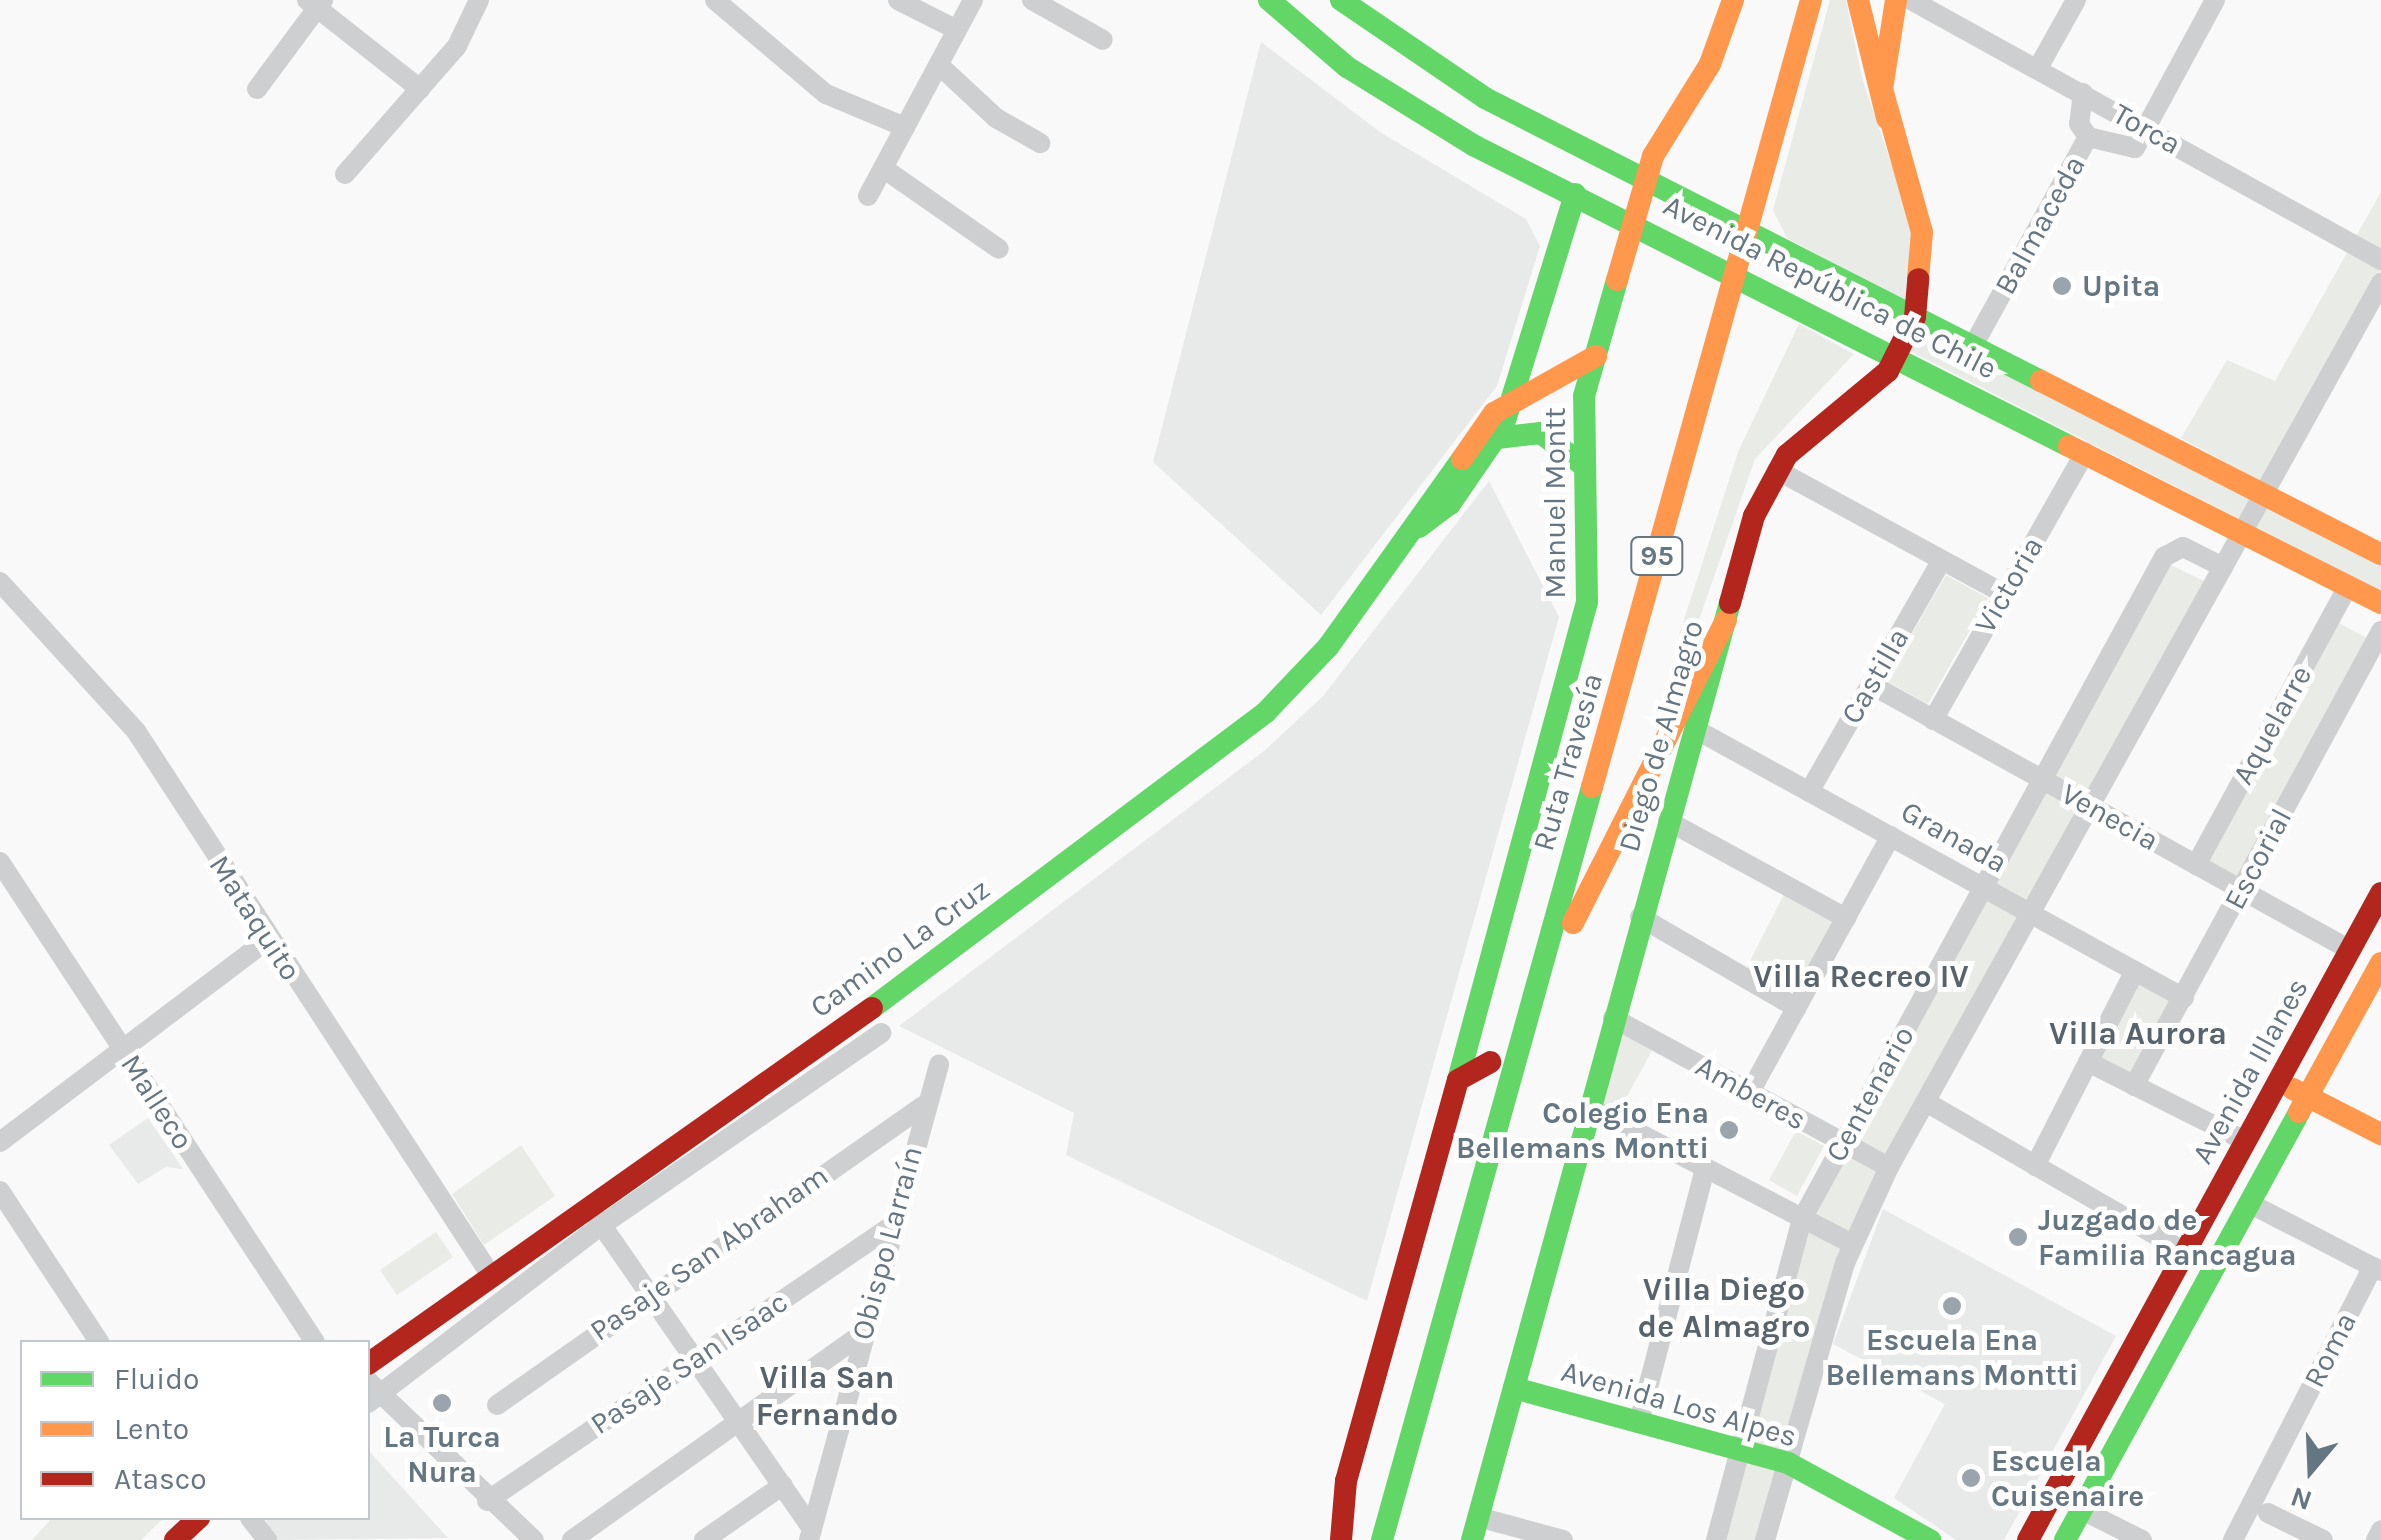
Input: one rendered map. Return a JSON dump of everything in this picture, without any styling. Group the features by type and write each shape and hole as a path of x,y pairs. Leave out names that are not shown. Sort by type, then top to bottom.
{"main road":[{"name":"Avenida República de Chile","path":"1269,0 1406,107 2381,603"},
{"name":"Avenida República de Chile","path":"1341,0 1458,82 1643,183 2264,494 2377,543"},
{"name":"Manuel Montt","path":"1341,1540 1346,1480 1587,602 1580,463 1596,356 1643,183 1665,129 1716,52 1732,0"},
{"name":"Ruta Travesía","path":"1358,1540 1786,0"},
{"name":"Ruta Travesía","path":"1382,1540 1811,0"},
{"path":"1858,0 1887,118"},
{"name":"Diego de Almagro","path":"1472,1540 1640,918 1726,620 1776,470 1899,356 1916,317 1922,232 1887,118 1883,56 1896,0"},
{"name":"Camino La Cruz","path":"370,1362 488,1271 950,953 1266,712 1419,527 1443,512 1497,438 1575,194"},
{"path":"1510,398 1596,356"},
{"name":"Camino La Cruz","path":"1419,527 1427,502 1510,398"},
{"path":"1497,438 1541,433 1580,463"},
{"path":"1502,1111 1582,901 1726,620"},
{"name":"Avenida Illanes","path":"2028,1540 2381,893"},
{"name":"Avenida Illanes","path":"2065,1540 2308,1096 2377,978"},
{"path":"1458,1080 1490,1062"},
{"path":"2278,1081 2381,1134"},
{"name":"Avenida Los Alpes","path":"1514,1388 1788,1463 1930,1540"},
{"path":"175,1540 197,1520"}],"street":[{"path":"345,174 457,46 479,0"},
{"path":"715,0 826,94 905,127"},
{"path":"898,0 957,30"},
{"path":"868,196 973,0"},
{"path":"1032,0 1104,40"},
{"name":"Torca","path":"1911,0 2381,260"},
{"path":"2038,68 2076,0"},
{"path":"2146,128 2215,0"},
{"path":"257,89 316,3 420,89"},
{"path":"939,65 996,118 1040,143"},
{"path":"2083,93 2078,124 2088,137"},
{"name":"Balmaceda","path":"1973,346 2088,137 2125,150 2146,128"},
{"path":"883,168 999,249"},
{"name":"Centenario","path":"1765,1540 1852,1244 1889,1167 2381,283"},
{"name":"Victoria","path":"1933,720 2086,452"},
{"path":"1776,470 2003,594"},
{"name":"Centenario","path":"1716,1540 1802,1219 2171,548 2223,568"},
{"name":"Castilla","path":"1809,792 1942,560"},
{"name":"Mataquito","path":"0,582 136,731 268,939 488,1271"},
{"name":"Aquelarre","path":"2196,864 2348,586"},
{"name":"Escorial","path":"2134,1086 2381,631"},
{"name":"Venecia","path":"1870,684 2350,950"},
{"name":"Granada","path":"1695,729 2184,998"},
{"path":"1668,821 1846,918"},
{"path":"1750,1092 1890,836"},
{"name":"Malleco","path":"0,862 314,1340"},
{"path":"1640,918 1796,1008"},
{"path":"0,1142 268,939"},
{"path":"2035,1166 2135,971"},
{"name":"Amberes","path":"1613,1018 1889,1167"},
{"path":"534,1540 371,1392 602,1225 881,1033"},
{"path":"2088,1062 2245,1141"},
{"name":"Obispo Larraín","path":"810,1534 938,1064"},
{"path":"1926,1102 2185,1252"},
{"name":"Pasaje San Abraham","path":"497,1405 648,1292 924,1106"},
{"path":"1588,1106 1852,1244"},
{"path":"1639,1422 1705,1169"},
{"path":"0,1192 98,1340"},
{"path":"587,1202 784,1484 810,1534"},
{"path":"2249,1203 2377,1269"},
{"name":"Pasaje San Isaac","path":"488,1501 892,1226"},
{"name":"Roma","path":"2232,1540 2377,1269"},
{"path":"572,1540 862,1334"},
{"path":"704,1540 784,1484"},
{"path":"2082,1510 2142,1540"},
{"path":"2268,1513 2323,1540"},
{"path":"1478,1517 1563,1540"},
{"path":"252,1520 268,1540"},
{"path":"2376,1540 2381,1530"}],"shaded area":[{"path":"1830,0 1846,0 1862,78 1911,222 1912,305 1787,238 1773,210"},
{"path":"1261,42 1380,132 1526,219 1540,246 1497,386 1321,615 1153,462"},
{"path":"2381,192 2381,271 2263,482 2181,438 2227,360 2275,381"},
{"path":"1799,324 1854,354 1755,459 1693,637 1679,635 1738,452"},
{"path":"1921,326 2381,563 2381,591 1910,351"},
{"path":"1489,481 1559,617 1367,1301 1066,1155 1074,1113 899,1026 1264,751 1323,696"},
{"path":"2165,562 2210,584 1886,1165 1761,1540 1720,1540 1805,1220"},
{"path":"1946,575 1988,598 1928,704 1885,680"},
{"path":"2333,620 2371,640 2241,881 2203,860"},
{"path":"1784,894 1835,921 1794,993 1747,967"},
{"path":"2135,971 2184,998 2134,1086 2088,1062"},
{"path":"1622,1027 1655,1045 1618,1113 1603,1105"},
{"path":"148,1118 183,1169 166,1167 138,1184 109,1145"},
{"path":"1796,1131 1824,1146 1797,1196 1769,1180"},
{"path":"521,1145 555,1196 484,1245 452,1194"},
{"name":"Escuela Ena Bellemans Montti","path":"1883,1209 2116,1336 2004,1540 1956,1540 1894,1498 1945,1404 1833,1344"},
{"path":"436,1232 453,1257 397,1295 380,1270"},
{"path":"370,1452 448,1538 275,1540 266,1520 370,1520"},
{"path":"50,1520 162,1520 141,1540 32,1540"}],"traffic: fast":[{"path":"1269,0 1347,67 1475,146 2069,446"},
{"path":"1341,0 1485,98 2041,381"},
{"path":"1419,527 1450,504 1503,427 1575,194"},
{"path":"1458,1080 1587,602 1584,396 1617,280"},
{"path":"1497,438 1541,433 1580,463"},
{"path":"872,1008 1266,712 1328,647 1462,459"},
{"path":"1472,1540 1730,603"},
{"path":"1382,1540 1592,787"},
{"path":"2065,1540 2299,1112"},
{"path":"1514,1388 1788,1463 1930,1540"}],"traffic: slow":[{"path":"1617,280 1653,156 1710,64 1733,0"},
{"path":"1592,787 1811,0"},
{"path":"1858,0 1887,118"},
{"path":"1896,0 1882,89 1922,232 1918,279"},
{"path":"1462,459 1494,413 1596,356"},
{"path":"2041,381 2381,554"},
{"path":"2069,446 2381,603"},
{"path":"1573,923 1726,620"},
{"path":"2299,1112 2381,963"},
{"path":"2293,1089 2381,1134"}],"traffic: jam":[{"path":"1730,603 1754,516 1787,455 1888,371 1915,317 1918,279"},
{"path":"2028,1540 2381,893"},
{"path":"370,1363 872,1008"},
{"path":"1341,1540 1346,1481 1458,1080 1490,1062"},
{"path":"175,1540 197,1520"}],"place":[{"name":"Upita","path":"2062,286"},
{"name":"Colegio Ena Bellemans Montti","path":"1729,1130"},
{"name":"Juzgado de Familia Rancagua","path":"2018,1237"},
{"name":"Escuela Ena Bellemans Montti","path":"1952,1306"},
{"name":"La Turca Nura","path":"442,1403"},
{"name":"Escuela Cuisenaire","path":"1971,1478"}],"district":[{"name":"Villa Recreo IV","path":"1861,977"},
{"name":"Villa Aurora","path":"2138,1034"},
{"name":"Villa Diego de Almagro","path":"1724,1310"},
{"name":"Villa San Fernando","path":"827,1398"}]}
